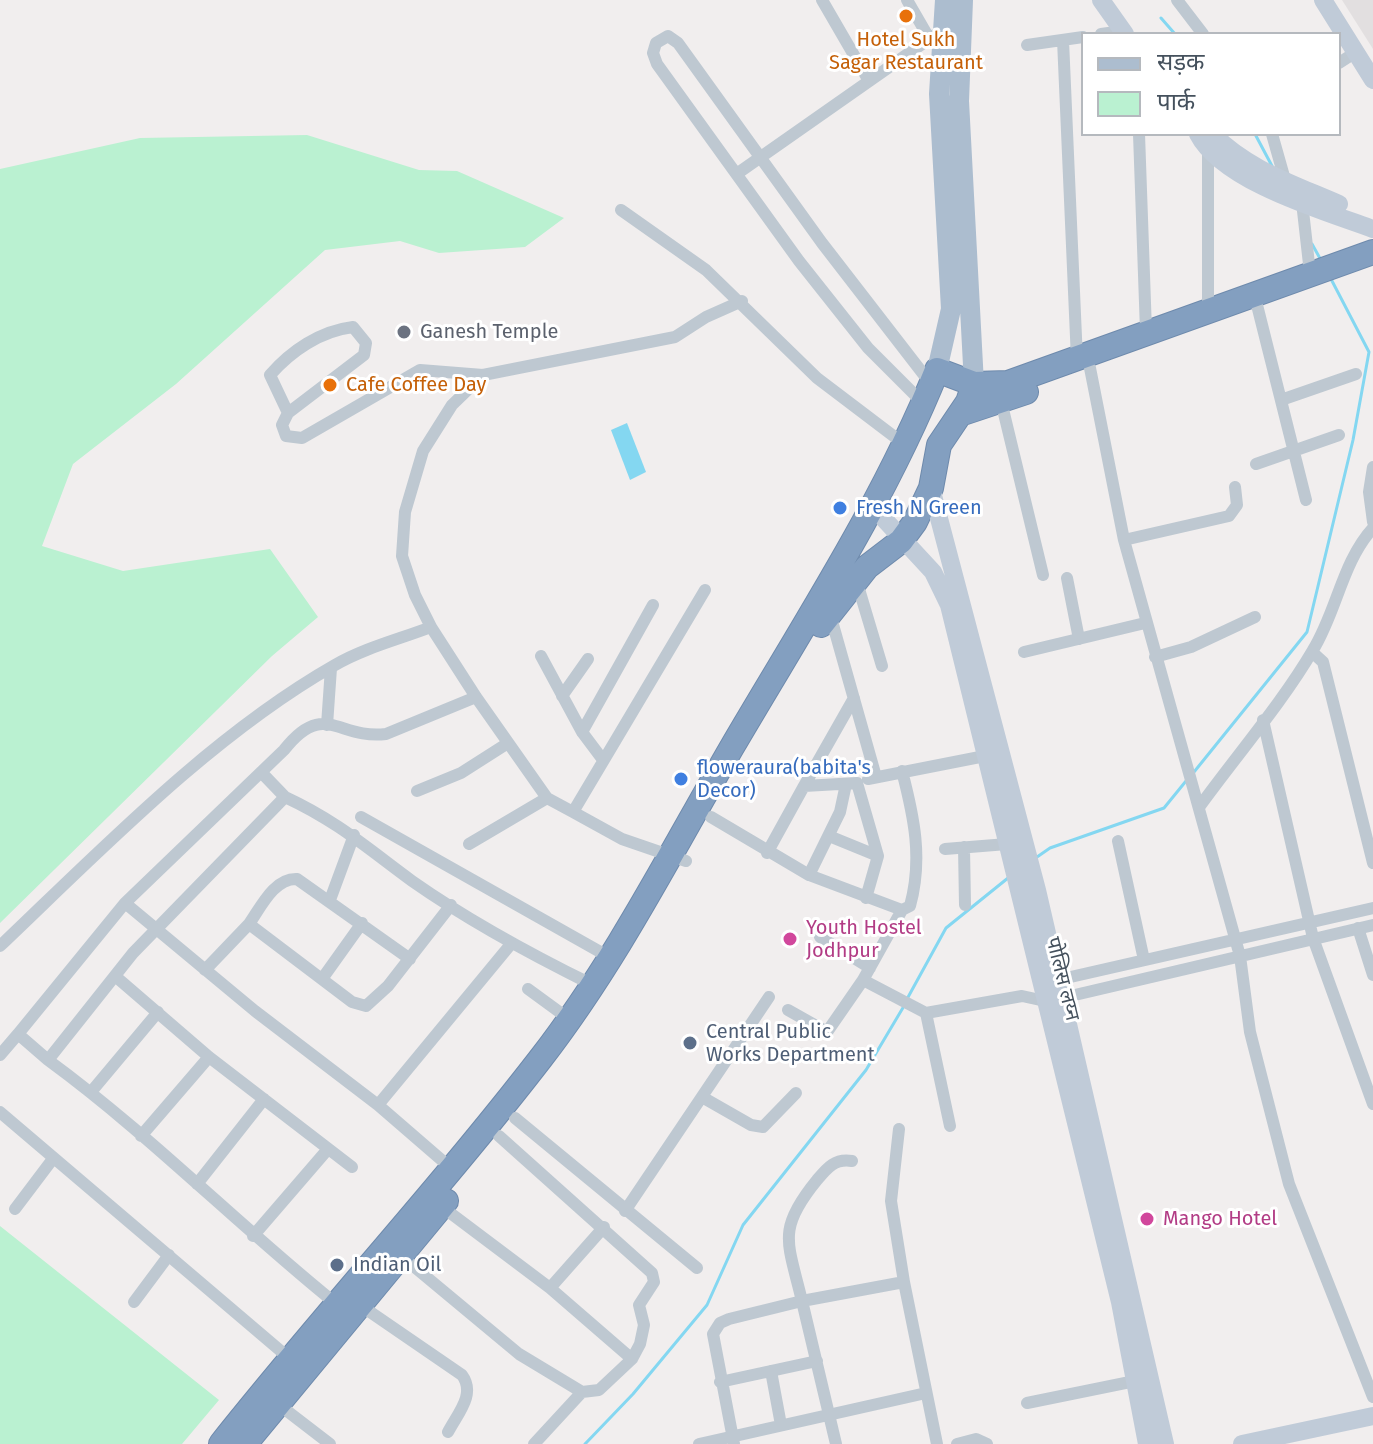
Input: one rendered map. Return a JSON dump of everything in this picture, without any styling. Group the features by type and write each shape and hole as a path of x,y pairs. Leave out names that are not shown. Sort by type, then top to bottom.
{"highway":[{"path":"960,414 1001,401 1146,331 1373,252"},
{"path":"245,1444 507,1127 607,992 872,506 930,386 1008,383 1083,364 1373,263"},
{"path":"221,1444 335,1303 452,1169 569,1019 679,857 711,817 830,612 856,579 901,541 931,488 939,445 960,414 974,384"}],"main road":[{"path":"930,386 951,309 936,34 945,0"},
{"path":"963,0 959,101 974,384"}],"street":[{"path":"822,0 869,81"},
{"path":"738,173 936,34 907,0"},
{"path":"1101,0 1128,32"},
{"path":"1116,0 1129,32"},
{"path":"1177,0 1201,32"},
{"path":"1323,0 1373,80"},
{"path":"668,36 678,43 930,386 868,348 799,261 657,64 653,53 656,43 668,36"},
{"path":"1027,45 1081,37"},
{"path":"1063,40 1083,364 1145,623 1240,956 1250,1032 1289,1184 1373,1397"},
{"path":"1341,62 1356,52"},
{"path":"1139,136 1146,331"},
{"path":"1273,136 1310,273"},
{"path":"1208,310 1206,139 1231,151 1286,188 1373,229"},
{"path":"1286,188 1373,218"},
{"path":"621,210 706,270 742,301 817,378 904,444"},
{"path":"288,413 270,375 286,357 336,329 353,327 359,331 366,343 364,355 288,413 282,432 286,436 302,438 420,370 483,375 675,337 706,317 742,301"},
{"path":"1257,305 1306,500"},
{"path":"1281,400 1356,374"},
{"path":"483,375 452,405 423,451 405,512 402,556 415,595 431,627 476,697 547,798 622,839 679,857"},
{"path":"1001,401 1043,575"},
{"path":"1256,464 1339,435"},
{"path":"1373,467 1369,492 1373,522"},
{"path":"1124,540 1229,516 1237,505 1235,487"},
{"path":"931,488 1013,844"},
{"path":"872,506 941,583 985,756 1028,892 1165,1444"},
{"path":"1198,801 1263,720 1312,652 1335,607 1354,552 1373,528"},
{"path":"1067,578 1079,639"},
{"path":"856,579 882,666"},
{"path":"573,812 705,590"},
{"path":"582,732 653,605"},
{"path":"830,612 876,777"},
{"path":"1155,657 1191,647 1255,617"},
{"path":"1024,652 1145,623"},
{"path":"0,946 148,806 262,714 331,668 431,627"},
{"path":"1312,652 1323,662 1373,863"},
{"path":"541,656 582,732 603,760"},
{"path":"562,696 588,659"},
{"path":"327,725 331,668"},
{"path":"1,1051 125,903 261,772 297,733 309,725 327,725 373,736 386,734 476,697"},
{"path":"767,853 854,698"},
{"path":"1263,720 1313,938 1373,1104"},
{"path":"417,791 461,773 508,743"},
{"path":"804,786 852,784 902,771 985,756"},
{"path":"788,1010 827,1032 863,980 902,910 910,906 918,866 913,815 902,771"},
{"path":"261,772 285,797 354,835 413,881 511,944 593,985"},
{"path":"809,875 852,784"},
{"path":"852,784 878,856 866,898"},
{"path":"48,1060 133,953 285,797"},
{"path":"469,844 547,798"},
{"path":"361,817 611,958"},
{"path":"711,817 767,853 809,875 902,910"},
{"path":"330,900 354,835"},
{"path":"829,836 878,856"},
{"path":"1118,841 1144,960"},
{"path":"945,849 1013,844"},
{"path":"964,847 965,905"},
{"path":"205,970 249,924 277,886 288,879 297,879 330,900 410,959"},
{"path":"125,903 156,932 378,1105 452,1169"},
{"path":"249,924 352,1002 366,1006 410,959 451,905"},
{"path":"1052,991 1144,960 1308,920 1373,908"},
{"path":"322,979 362,923"},
{"path":"863,980 923,1013 1240,956 1373,925"},
{"path":"1358,928 1373,975"},
{"path":"820,937 870,968"},
{"path":"378,1105 511,944"},
{"path":"115,976 209,1057 352,1167"},
{"path":"528,989 569,1019"},
{"name":"पोलिस लय्न","path":"1052,991 1120,1302 1147,1444"},
{"path":"625,1211 769,997"},
{"path":"91,1092 158,1012"},
{"path":"923,1013 950,1126"},
{"path":"18,1034 91,1092 253,1236 335,1303"},
{"path":"141,1136 209,1057"},
{"path":"702,1097 751,1125 763,1127 796,1093"},
{"path":"197,1184 264,1099"},
{"path":"0,1112 52,1160 289,1358"},
{"path":"507,1127 625,1211 697,1268"},
{"path":"400,1255 519,1354 582,1392 599,1390 632,1359 640,1344 644,1325 639,1305 654,1282 652,1273 507,1127"},
{"path":"899,1129 891,1201 937,1444"},
{"path":"253,1236 328,1149"},
{"path":"15,1209 52,1160"},
{"path":"836,1444 788,1239 791,1218 826,1168 837,1161 852,1161"},
{"path":"441,1206 550,1288 632,1359"},
{"path":"550,1288 604,1227"},
{"path":"134,1302 169,1255"},
{"path":"733,1440 713,1334 720,1323 802,1301 904,1282"},
{"path":"360,1305 462,1375 469,1393 448,1432"},
{"path":"720,1382 817,1361"},
{"path":"771,1371 781,1425"},
{"path":"1027,1403 1135,1381"},
{"path":"534,1444 582,1392"},
{"path":"699,1444 733,1440 781,1425 926,1393"},
{"path":"278,1404 330,1444"},
{"path":"1242,1444 1275,1440 1373,1416"},
{"path":"957,1444 976,1439 987,1444"}],"shaded area":[{"path":"1342,0 1373,0 1373,49"}],"green space":[{"path":"307,135 419,170 457,171 564,218 525,247 439,253 400,241 325,250 176,384 73,464 42,546 123,571 270,549 318,617 272,656 0,923 0,169 140,138"},
{"path":"0,1226 219,1400 182,1444 0,1444"}],"water":[{"path":"627,423 646,472 630,480 611,430"}],"waterway":[{"path":"1161,18 1173,32"},
{"path":"1256,136 1272,166"},
{"path":"1312,244 1322,262"},
{"path":"1194,772 1307,632 1353,440 1369,352 1331,279"},
{"path":"1037,857 1050,848 1164,808 1186,781"},
{"path":"907,999 946,928 1008,878"},
{"path":"585,1444 633,1394 707,1305 743,1225 866,1070 904,1006"}],"place":[{"name":"Hotel Sukh Sagar Restaurant","path":"906,16"},
{"name":"Ganesh Temple","path":"404,332"},
{"name":"Cafe Coffee Day","path":"330,385"},
{"name":"Fresh N Green","path":"840,508"},
{"name":"floweraura(babita's Decor)","path":"681,779"},
{"name":"Youth Hostel Jodhpur","path":"790,939"},
{"name":"Central Public Works Department","path":"690,1043"},
{"name":"Mango Hotel","path":"1147,1219"},
{"name":"Indian Oil","path":"337,1265"}]}
